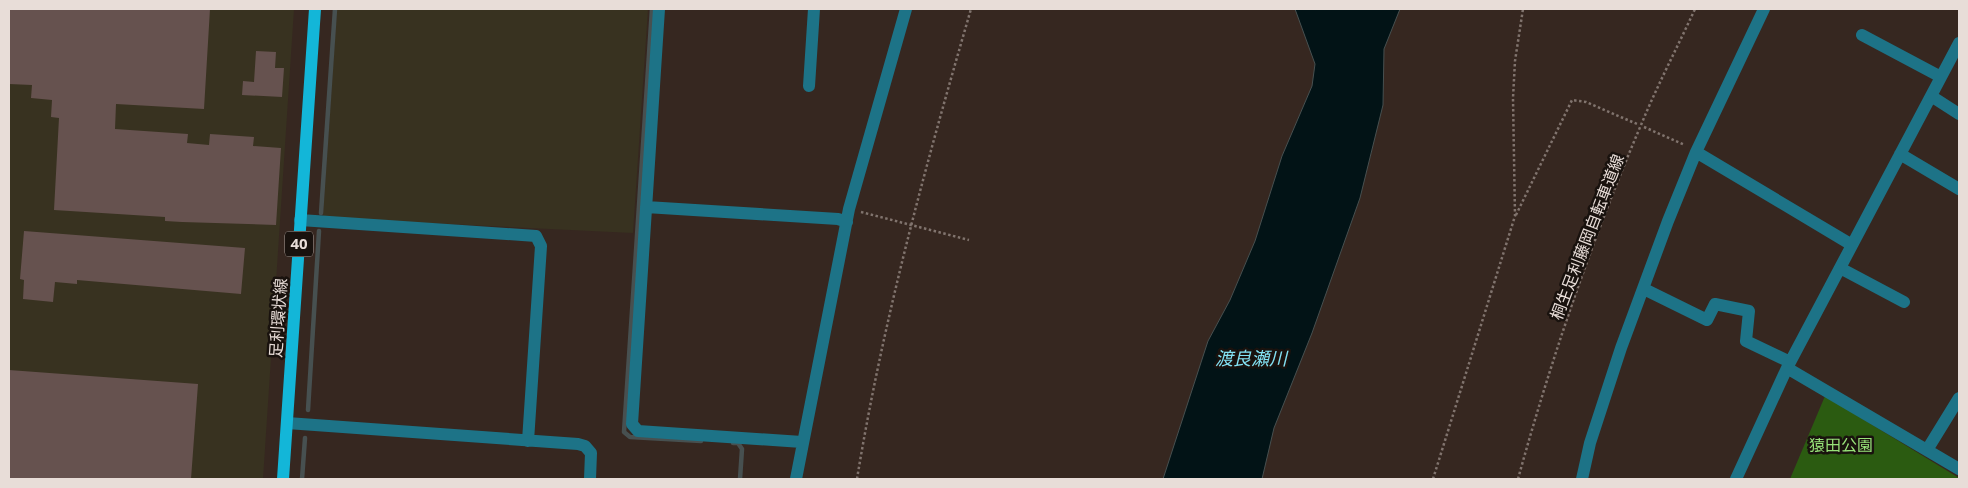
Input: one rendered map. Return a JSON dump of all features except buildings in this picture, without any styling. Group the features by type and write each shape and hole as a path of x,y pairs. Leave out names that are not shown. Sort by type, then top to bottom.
{"main road":[{"name":"足利環状線","path":"283,479 315,9"}],"street":[{"path":"659,9 632,424 638,431 802,442"},
{"path":"809,86 814,9"},
{"path":"796,479 847,222 906,9"},
{"path":"1582,479 1594,433 1668,220 1696,152 1764,9"},
{"path":"1862,35 1941,77"},
{"path":"1736,479 1788,365 1959,43"},
{"path":"1931,96 1959,114"},
{"path":"1696,152 1852,245"},
{"path":"1900,154 1959,189"},
{"path":"646,207 838,219 847,222"},
{"path":"300,220 536,236 541,246 528,441"},
{"path":"1840,268 1904,302"},
{"path":"1644,289 1707,320 1715,304 1749,311 1746,341 1959,468"},
{"path":"1927,450 1959,398"},
{"path":"287,423 585,446 591,453 590,479"}],"path":[{"path":"857,479 886,330 911,225 971,9"},
{"path":"1515,216 1513,98 1515,61 1523,9"},
{"name":"桐生足利藤岡自転車道線","path":"1518,479 1548,378 1593,249 1641,125 1695,9"},
{"path":"1433,479 1515,216 1572,100 1586,102 1637,124"},
{"path":"1644,127 1683,144"},
{"path":"863,213 968,240"}],"shaded area":[{"path":"9,9 294,9 263,479 9,479"},
{"path":"337,9 648,9 633,233 326,218 323,215"}],"green space":[{"name":"猿田公園","path":"1825,396 1959,478 1959,479 1790,479"}],"water":[{"name":"渡良瀬川","path":"1295,9 1400,9 1384,49 1383,105 1360,198 1312,333 1274,428 1262,479 1163,479 1208,341 1230,300 1255,241 1282,156 1312,86 1315,64"}],"waterway":[{"path":"321,213 335,9"},
{"path":"652,9 624,432 630,437 701,441"},
{"path":"308,410 319,231"},
{"path":"302,479 305,438"},
{"path":"733,443 738,443 742,449 740,479"}]}
